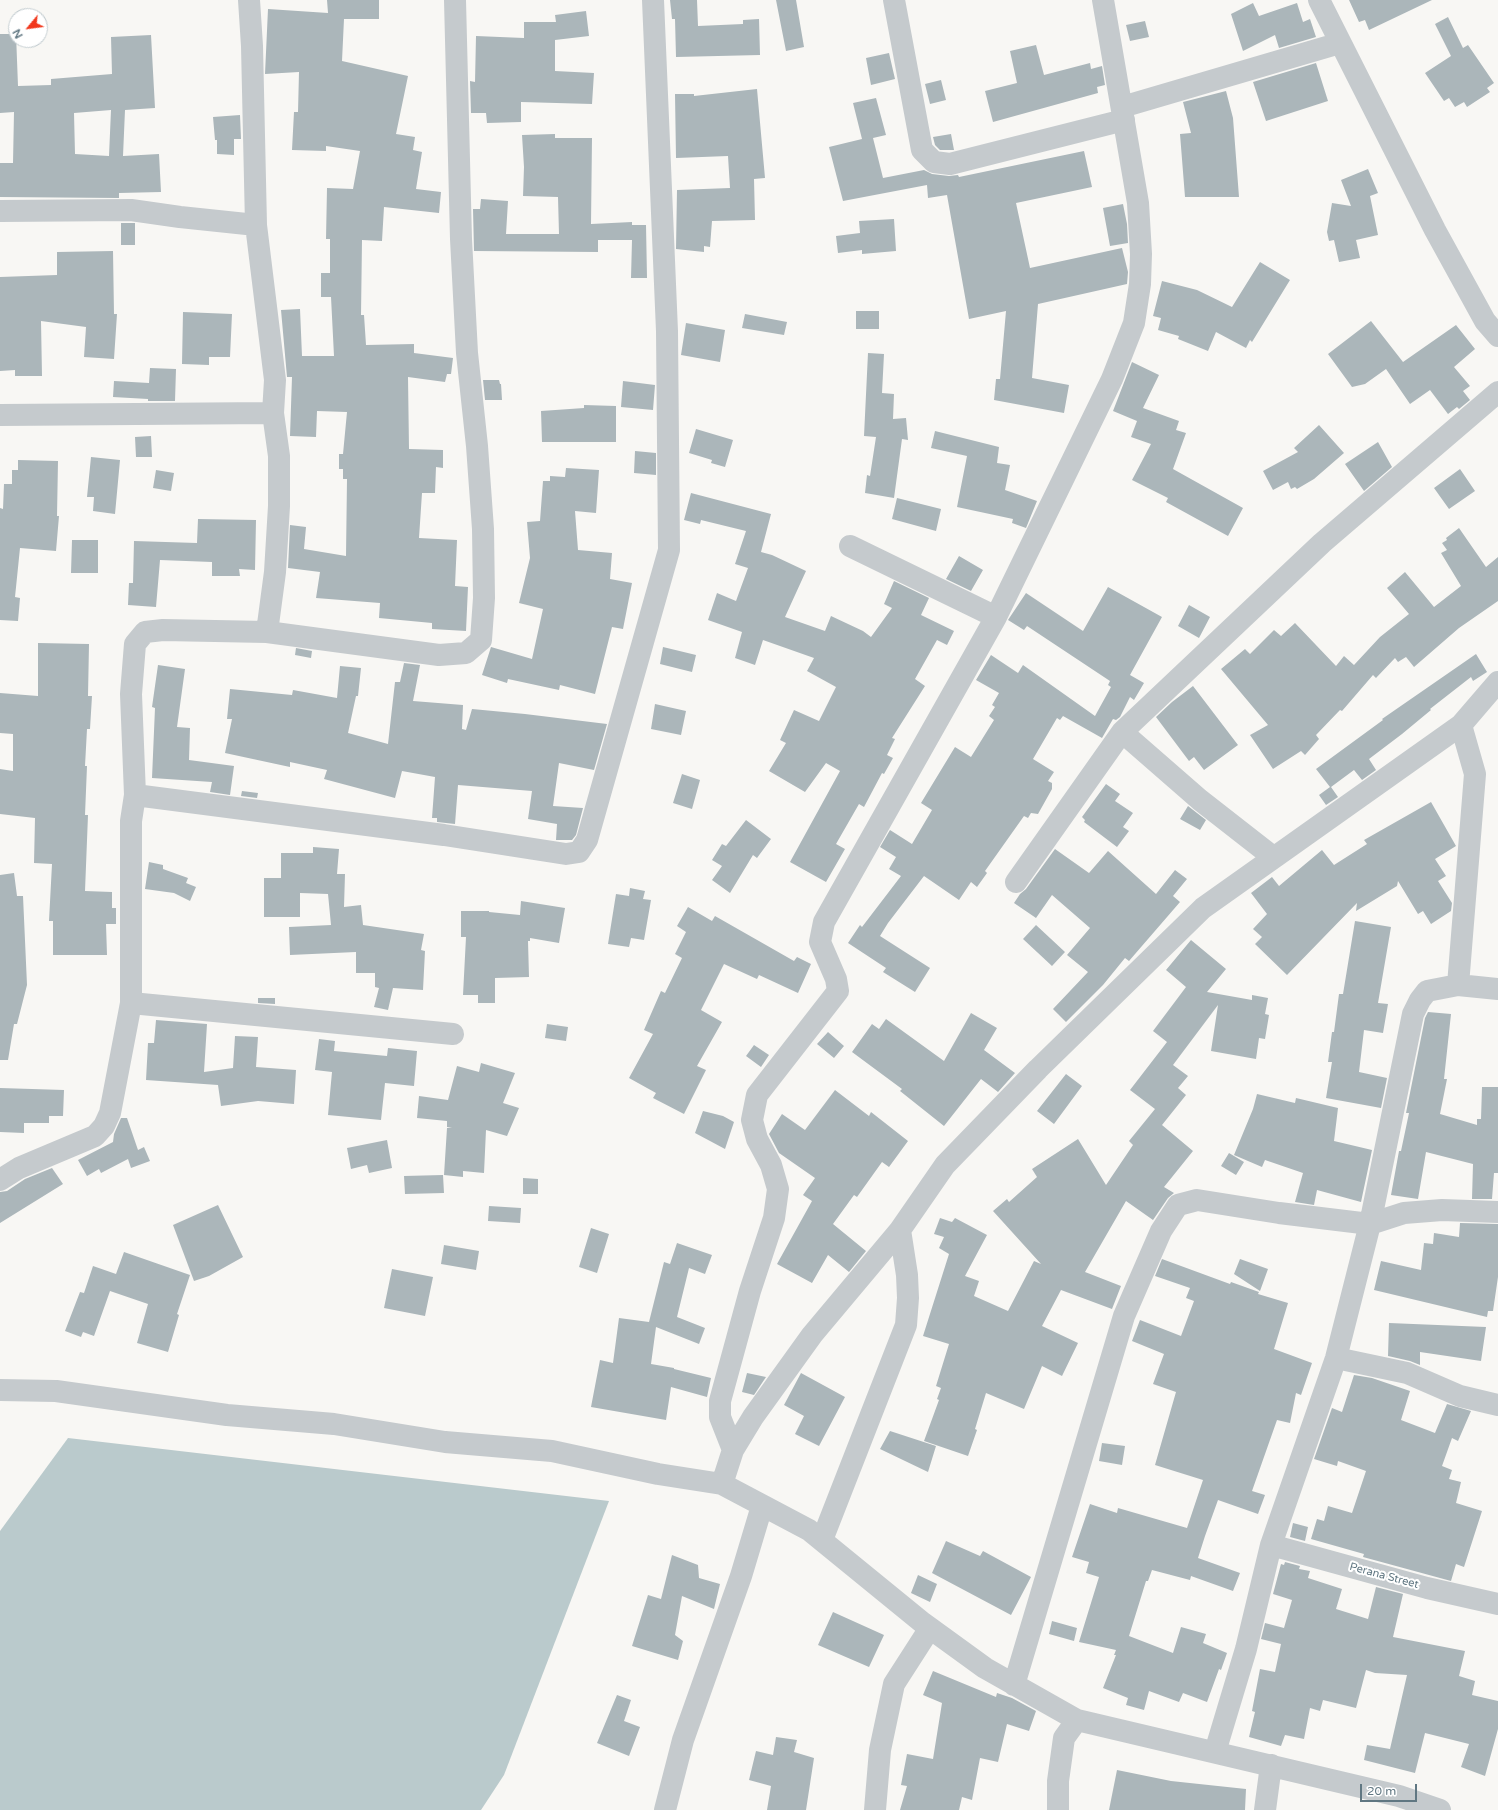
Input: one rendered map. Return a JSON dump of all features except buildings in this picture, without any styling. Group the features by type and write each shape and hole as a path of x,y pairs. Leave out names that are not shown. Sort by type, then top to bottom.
{"street":[{"path":"249,0 252,46 256,225 274,380 273,413 279,456 279,506 275,572 267,632"},
{"path":"0,1180 19,1168 95,1136 104,1126 110,1113 131,1003 131,821 135,795 131,694 135,644 144,632 162,630 267,632 439,655 466,653 481,640 484,598 483,529 477,446 467,353 461,246 455,0"},
{"path":"135,795 444,835 566,854 579,852 587,840 669,550 667,331 653,0"},
{"path":"894,0 922,150 934,162 950,164 1123,113 1340,43"},
{"path":"733,1450 720,1417 720,1401 750,1291 774,1218 778,1189 771,1165 757,1139 752,1120 757,1095 838,991 836,979 820,942 824,922 996,617 1112,379 1134,323 1140,284 1141,254 1138,203 1103,0"},
{"path":"1319,0 1435,230 1486,321 1498,336"},
{"path":"0,211 132,210 256,225"},
{"path":"1016,882 1122,732 1322,543 1498,392"},
{"path":"0,415 273,413"},
{"path":"850,546 996,617"},
{"path":"722,1484 733,1450 753,1417 812,1335 900,1230 945,1165 1038,1069 1203,908 1461,725 1498,682"},
{"path":"1458,985 1475,774 1461,725"},
{"path":"1122,732 1200,800 1273,857"},
{"path":"1215,1752 1246,1649 1271,1545 1336,1358 1370,1224 1413,1014 1420,1000 1427,991 1458,985 1498,989"},
{"path":"131,1003 453,1034"},
{"path":"1014,1685 1124,1316 1161,1231 1178,1205 1197,1200 1279,1213 1370,1224 1404,1213 1442,1210 1498,1212"},
{"path":"822,1540 906,1325 908,1298 907,1275 900,1230"},
{"path":"1336,1358 1407,1372 1460,1396 1498,1405"},
{"path":"0,1390 56,1391 227,1415 334,1424 445,1442 552,1451 658,1474 722,1484 809,1530 930,1628 984,1668 1077,1720 1399,1796 1440,1810"},
{"path":"665,1810 683,1740 741,1576 762,1506"},
{"name":"Perana Street","path":"1271,1545 1427,1588 1498,1604"},
{"path":"874,1810 880,1750 894,1684 930,1628"},
{"path":"1058,1810 1058,1781 1064,1738 1077,1720"},
{"path":"1265,1810 1271,1765"}],"shaded area":[{"path":"68,1438 609,1501 504,1775 481,1810 0,1810 0,1531"}]}
